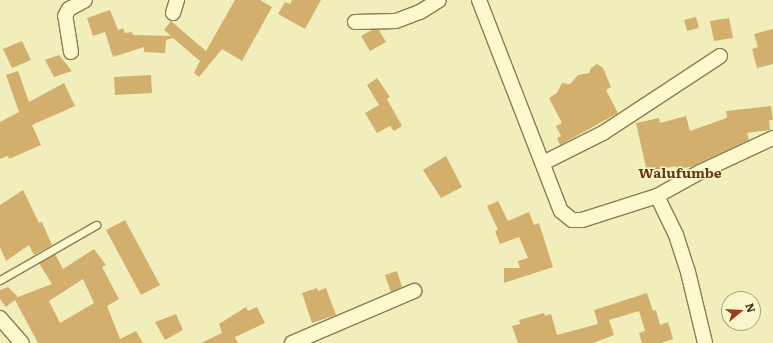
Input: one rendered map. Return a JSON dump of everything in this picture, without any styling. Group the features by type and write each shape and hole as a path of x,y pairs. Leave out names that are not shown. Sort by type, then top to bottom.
{"street":[{"path":"72,52 65,16 69,9 85,0"},
{"path":"173,14 177,0"},
{"path":"355,22 396,21 420,12 439,0"},
{"path":"479,0 561,211 572,220 582,220 656,196 700,172 773,138"},
{"path":"543,163 603,133 720,56"},
{"path":"656,196 676,235 688,272 705,343"},
{"path":"292,343 414,291"},
{"path":"2,323 22,343"}],"lane":[{"path":"0,280 96,225"}],"building":[{"path":"235,0 260,0 272,7 242,61 222,49 199,77 194,73 200,61 173,38 166,40 165,53 144,52 144,47 113,57 105,32 93,36 87,18 110,10 118,30 123,28 125,33 132,32 133,35 171,36 164,30 171,21 206,51"},
{"path":"292,0 321,0 305,29 278,14 285,2 290,4"},
{"path":"696,17 699,28 687,31 684,20"},
{"path":"729,18 733,38 714,41 710,21"},
{"path":"773,29 773,64 757,68 752,49 758,47 754,34"},
{"path":"372,30 379,30 386,42 370,51 361,36"},
{"path":"22,41 31,60 12,68 3,49"},
{"path":"59,55 72,71 54,77 45,60"},
{"path":"597,64 603,68 611,87 606,90 618,113 560,145 557,138 561,136 556,126 562,123 549,98 557,93 562,83 570,84 578,75 589,73 591,68"},
{"path":"18,71 29,102 64,83 75,106 32,125 41,145 9,159 8,156 0,159 0,122 19,112 6,75"},
{"path":"151,75 152,93 115,95 114,77"},
{"path":"377,78 390,97 387,99 402,126 394,131 390,126 377,133 365,113 379,105 367,85"},
{"path":"771,106 773,120 769,120 770,130 747,133 749,140 693,166 677,170 676,166 647,172 636,123 659,118 660,123 686,116 690,131 724,119 727,117 726,111"},
{"path":"446,156 462,187 441,198 423,170"},
{"path":"23,190 39,223 42,222 52,245 34,255 29,245 6,261 0,247 0,205"},
{"path":"498,201 508,221 529,212 534,225 539,223 553,267 504,283 504,268 520,268 518,261 528,258 519,237 500,244 495,231 498,230 487,206"},
{"path":"125,220 160,285 141,295 106,230"},
{"path":"94,249 106,265 102,267 119,299 107,306 120,339 136,331 143,343 38,343 15,300 6,307 0,299 0,290 8,287 18,297 52,284 39,263 55,254 63,269","holes":["83,279 94,303 60,323 49,301"]},
{"path":"397,271 402,287 391,292 385,275"},
{"path":"317,288 318,291 326,288 336,315 312,323 302,293"},
{"path":"647,293 653,311 656,310 660,325 668,322 673,339 661,343 642,343 639,333 645,331 639,311 609,320 614,335 593,343 518,343 512,326 520,324 519,320 544,313 545,316 551,314 557,335 598,324 594,310"},
{"path":"246,307 248,311 257,307 265,323 235,337 238,343 201,343 222,333 219,324"},
{"path":"176,314 183,330 165,340 155,322"}],"district":[{"name":"Walufumbe","path":"680,172"}]}
